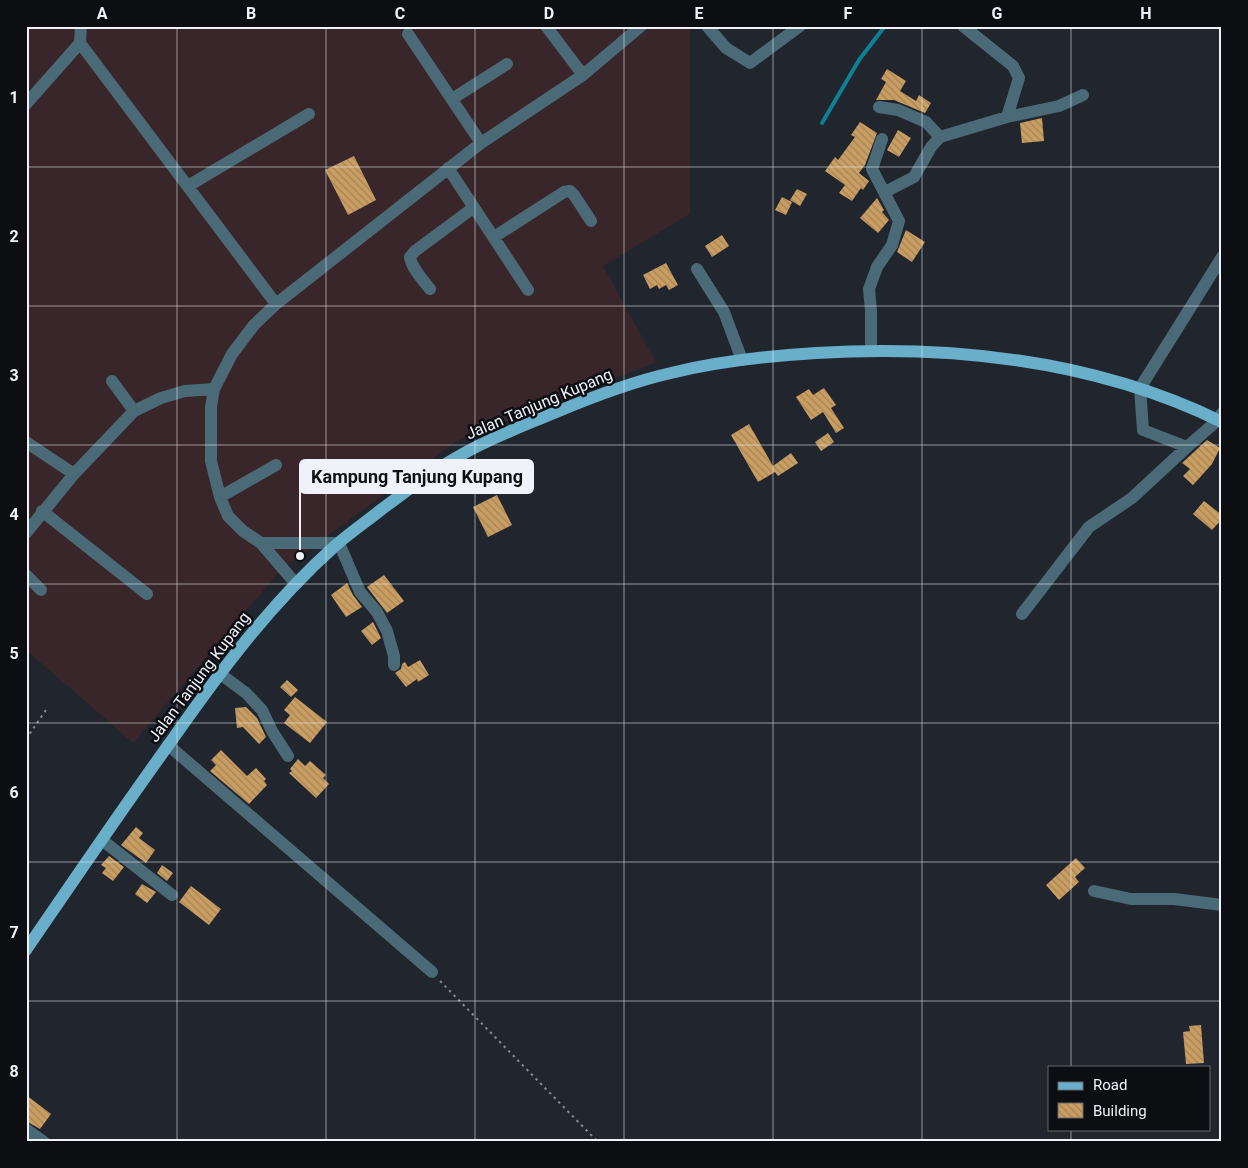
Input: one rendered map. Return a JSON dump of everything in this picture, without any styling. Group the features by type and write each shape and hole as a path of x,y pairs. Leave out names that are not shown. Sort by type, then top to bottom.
{"main road":[{"name":"Jalan Tanjung Kupang","path":"26,950 219,673 296,584 339,542 415,485 459,456 494,438 584,401 672,372 769,356 871,351 986,355 1062,367 1140,388 1220,418"}],"street":[{"path":"26,104 80,43 81,26"},
{"path":"546,26 583,75"},
{"path":"296,584 260,543 243,531 228,516 220,496 211,461 211,407 214,389 232,354 254,325 276,304 448,168 481,143 583,75 641,26"},
{"path":"707,26 726,48 750,63 800,26"},
{"path":"963,26 1013,66 1019,78 1007,116"},
{"path":"408,34 481,143"},
{"path":"80,43 276,304"},
{"path":"452,99 508,64"},
{"path":"885,192 914,177 931,148 940,137 1007,116 1059,106 1083,95"},
{"path":"879,106 898,110 926,122 940,137"},
{"path":"188,186 309,114"},
{"path":"871,351 872,311 870,289 877,267 892,245 899,221 872,169 882,139"},
{"path":"448,168 528,290"},
{"path":"494,237 564,192 570,191 591,221"},
{"path":"430,289 417,272 410,257 415,251 473,208"},
{"path":"1187,447 1143,430 1140,388 1222,257"},
{"path":"697,269 724,312 742,360"},
{"path":"112,381 134,411"},
{"path":"26,533 74,474 134,411 161,398 185,391 214,389"},
{"path":"1022,614 1089,527 1132,498 1220,418"},
{"path":"26,442 74,474"},
{"path":"220,496 276,465"},
{"path":"42,511 148,594"},
{"path":"260,543 339,542 360,592 377,612 387,631 394,656 394,666"},
{"path":"26,576 41,590"},
{"path":"219,673 246,693 262,710 272,732 288,756"},
{"path":"168,745 432,972"},
{"path":"102,840 172,895"},
{"path":"1094,891 1131,899 1174,899 1222,906"},
{"path":"26,1129 44,1142"}],"path":[{"path":"26,739 46,710"},
{"path":"432,972 598,1142"}],"shaded area":[{"path":"26,26 690,26 690,214 603,266 656,362 455,442 280,571 133,743 26,650"}],"building":[{"path":"887,69 906,81 900,91 916,101 919,95 931,103 925,113 894,100 876,100 886,82 881,79"},
{"path":"1042,118 1044,141 1022,143 1020,123"},
{"path":"860,122 877,133 865,165 859,173 869,181 863,190 861,188 852,201 839,193 845,185 825,171 835,157 838,160 855,137 851,135"},
{"path":"898,130 911,138 899,157 887,150"},
{"path":"354,156 376,200 348,215 325,170"},
{"path":"797,189 807,194 800,206 790,200"},
{"path":"782,197 792,202 786,215 775,210"},
{"path":"877,198 884,210 882,212 889,220 878,233 860,218"},
{"path":"906,230 925,242 912,262 897,252"},
{"path":"722,235 729,246 712,257 705,246"},
{"path":"666,263 678,285 669,290 666,285 659,289 657,285 650,289 643,275"},
{"path":"824,388 836,405 831,408 844,428 836,433 823,412 811,420 796,397 809,389 813,395"},
{"path":"749,424 773,466 791,453 798,463 778,476 775,472 758,482 731,435"},
{"path":"828,433 834,442 821,451 815,442"},
{"path":"1207,440 1220,448 1212,464 1193,485 1183,476 1190,469 1182,463"},
{"path":"497,495 512,525 488,537 473,507"},
{"path":"1204,501 1222,515 1222,519 1212,530 1193,514"},
{"path":"384,575 404,601 387,613 367,587"},
{"path":"347,583 362,607 346,617 331,595"},
{"path":"373,622 381,638 372,645 361,631"},
{"path":"420,660 429,675 418,682 417,679 406,687 395,673 401,669 402,664 405,662 408,667"},
{"path":"287,680 298,690 291,697 280,687"},
{"path":"295,697 327,722 310,743 284,723 290,715 284,710"},
{"path":"246,707 257,718 266,737 259,744 243,727 237,728 235,708"},
{"path":"221,750 247,776 256,768 266,779 264,781 267,785 249,804 210,771 216,765 211,760"},
{"path":"298,759 305,766 310,761 326,775 323,778 329,784 316,798 289,773"},
{"path":"136,827 143,833 139,838 155,850 146,863 121,845"},
{"path":"109,856 124,867 113,881 102,873 106,868 101,865"},
{"path":"1076,858 1085,868 1075,877 1079,882 1059,900 1046,885"},
{"path":"162,865 173,873 167,881 157,873"},
{"path":"142,884 156,892 147,903 135,894"},
{"path":"191,886 221,909 209,925 179,902"},
{"path":"1201,1025 1204,1063 1186,1064 1183,1032 1190,1031 1189,1026"},
{"path":"26,1095 51,1114 40,1129 26,1121"}],"waterway":[{"path":"822,123 859,60 885,26"}],"place":[{"name":"Kampung Tanjung Kupang","path":"300,556"}]}
